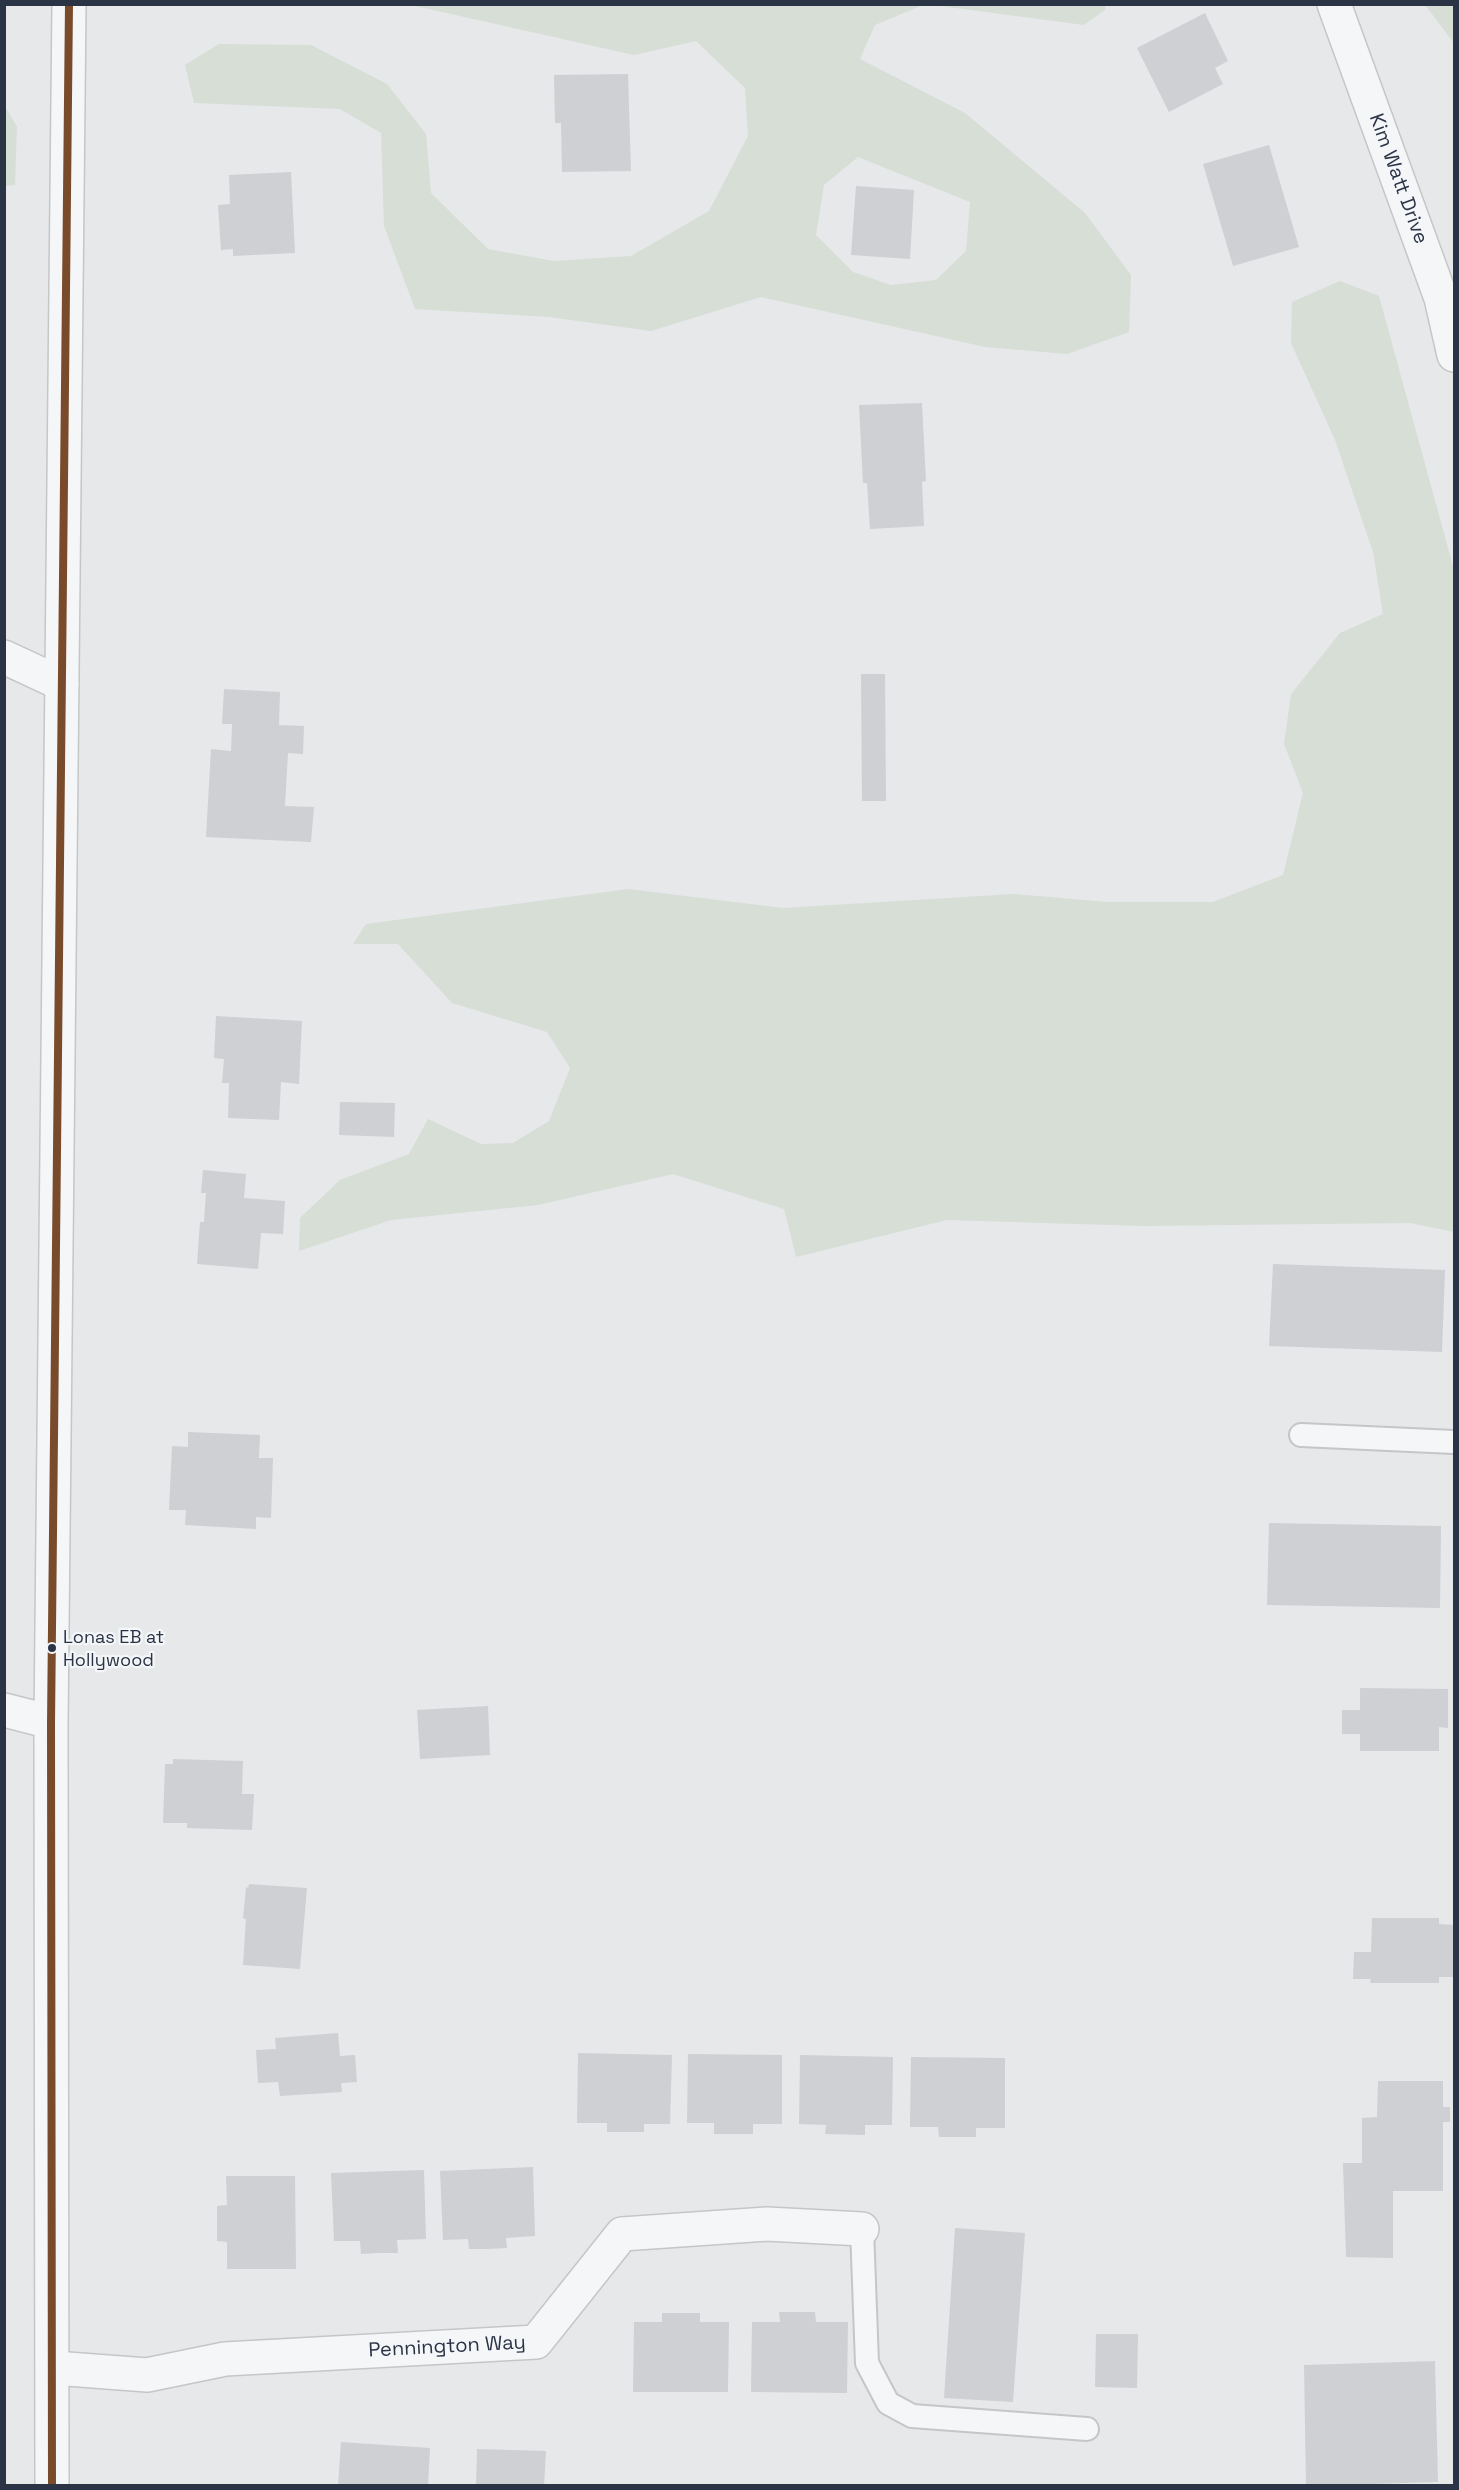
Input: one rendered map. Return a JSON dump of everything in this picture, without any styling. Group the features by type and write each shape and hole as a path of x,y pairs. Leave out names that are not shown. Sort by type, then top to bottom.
{"street":[{"path":"52,2486 54,2368 51,1722 69,4"},
{"name":"Kim Watt Drive","path":"1334,4 1442,298 1455,356"},
{"path":"4,657 62,684"},
{"path":"4,1710 51,1722"},
{"name":"Pennington Way","path":"54,2368 147,2375 225,2359 536,2342 622,2234 767,2224 862,2229"}],"lane":[{"path":"1301,1435 1455,1442"},
{"path":"862,2229 867,2362 888,2403 912,2416 1087,2429"}],"shaded area":[{"path":"1104,4 1106,9 1084,25 933,5"},
{"path":"411,5 923,5 875,25 860,59 965,113 1085,213 1131,275 1129,332 1067,354 985,347 761,297 651,331 549,317 415,309 384,226 381,133 340,109 194,103 185,65 219,44 311,45 387,84 426,134 431,193 488,249 554,261 631,256 709,211 748,136 745,88 696,41 634,55","holes":["858,157 970,202 966,251 936,280 891,285 853,272 816,235 824,185"]},
{"path":"1425,5 1454,5 1454,43"},
{"path":"5,106 17,127 15,185 5,186"},
{"path":"1340,281 1379,296 1454,570 1454,1232 1410,1223 1143,1226 947,1220 796,1257 784,1209 673,1174 538,1205 391,1220 299,1251 300,1218 340,1180 409,1154 428,1119 481,1144 513,1143 549,1121 570,1068 547,1032 452,1003 398,944 353,944 366,924 628,889 783,908 1014,894 1108,902 1213,902 1283,875 1303,793 1284,744 1291,694 1340,633 1383,614 1373,552 1335,440 1291,343 1292,302"}],"building":[{"path":"1205,13 1228,61 1215,68 1223,84 1169,112 1137,48"},
{"path":"628,74 631,171 562,172 561,123 555,123 554,75"},
{"path":"1269,145 1299,247 1233,266 1203,164"},
{"path":"291,172 295,253 233,256 233,249 221,250 218,205 230,204 229,175"},
{"path":"856,186 914,190 910,259 851,255"},
{"path":"922,403 926,481 922,482 924,526 870,529 867,483 863,483 859,405"},
{"path":"861,674 885,674 886,801 862,801"},
{"path":"224,689 280,692 279,725 304,726 303,754 288,753 285,806 314,807 311,842 206,837 211,749 231,751 232,724 222,724"},
{"path":"216,1016 302,1021 299,1084 281,1082 279,1120 228,1118 229,1083 222,1083 224,1059 214,1058"},
{"path":"340,1102 395,1103 394,1137 339,1135"},
{"path":"203,1170 246,1174 244,1198 285,1201 283,1234 261,1233 258,1269 197,1264 200,1222 204,1222 206,1193 201,1193"},
{"path":"1273,1264 1445,1270 1442,1352 1269,1346"},
{"path":"188,1432 260,1435 259,1458 273,1458 271,1518 256,1517 256,1529 185,1525 186,1510 169,1510 172,1446 188,1447"},
{"path":"1269,1523 1441,1526 1440,1608 1267,1605"},
{"path":"1360,1688 1448,1689 1448,1728 1439,1727 1439,1751 1360,1751 1360,1734 1342,1734 1342,1710 1360,1710"},
{"path":"488,1706 490,1755 420,1759 417,1710"},
{"path":"173,1759 243,1761 242,1794 254,1794 252,1830 187,1828 187,1823 163,1823 165,1764 173,1764"},
{"path":"249,1884 307,1888 300,1969 243,1965 246,1919 243,1918 246,1887 248,1888"},
{"path":"1372,1918 1439,1918 1439,1924 1454,1925 1454,1977 1439,1977 1439,1983 1370,1983 1371,1979 1353,1979 1354,1952 1371,1952"},
{"path":"338,2033 340,2056 355,2055 357,2082 341,2083 342,2092 280,2096 278,2082 258,2083 256,2050 276,2049 275,2038"},
{"path":"578,2053 672,2055 670,2124 644,2124 644,2132 607,2132 607,2123 577,2123"},
{"path":"688,2054 782,2055 782,2124 753,2124 753,2134 714,2134 714,2123 687,2123"},
{"path":"800,2055 893,2057 892,2125 865,2125 865,2135 825,2134 826,2125 799,2124"},
{"path":"911,2057 1005,2058 1005,2128 976,2128 976,2137 939,2137 938,2127 910,2127"},
{"path":"1378,2081 1443,2081 1443,2107 1450,2107 1450,2122 1443,2122 1443,2191 1393,2191 1393,2258 1346,2257 1343,2163 1362,2163 1362,2118 1377,2117"},
{"path":"533,2167 535,2236 506,2238 507,2248 488,2249 469,2249 468,2239 443,2240 440,2171"},
{"path":"424,2170 426,2239 397,2240 398,2253 361,2254 360,2241 334,2241 331,2173"},
{"path":"226,2176 295,2176 296,2269 227,2269 227,2242 217,2241 217,2206 227,2205"},
{"path":"955,2228 1025,2233 1013,2402 944,2398"},
{"path":"779,2312 815,2312 816,2322 848,2322 847,2393 751,2392 752,2322 780,2322"},
{"path":"662,2313 700,2313 700,2322 729,2322 728,2392 633,2392 634,2322 662,2322"},
{"path":"1096,2334 1138,2334 1137,2388 1095,2387"},
{"path":"1435,2361 1438,2482 1306,2486 1304,2365"},
{"path":"341,2442 430,2448 428,2486 338,2486"},
{"path":"477,2449 546,2451 544,2486 476,2486"}],"transit line":[{"path":"52,2486 51,1722 69,4"}],"place":[{"name":"Lonas EB at Hollywood","path":"52,1648"}]}
